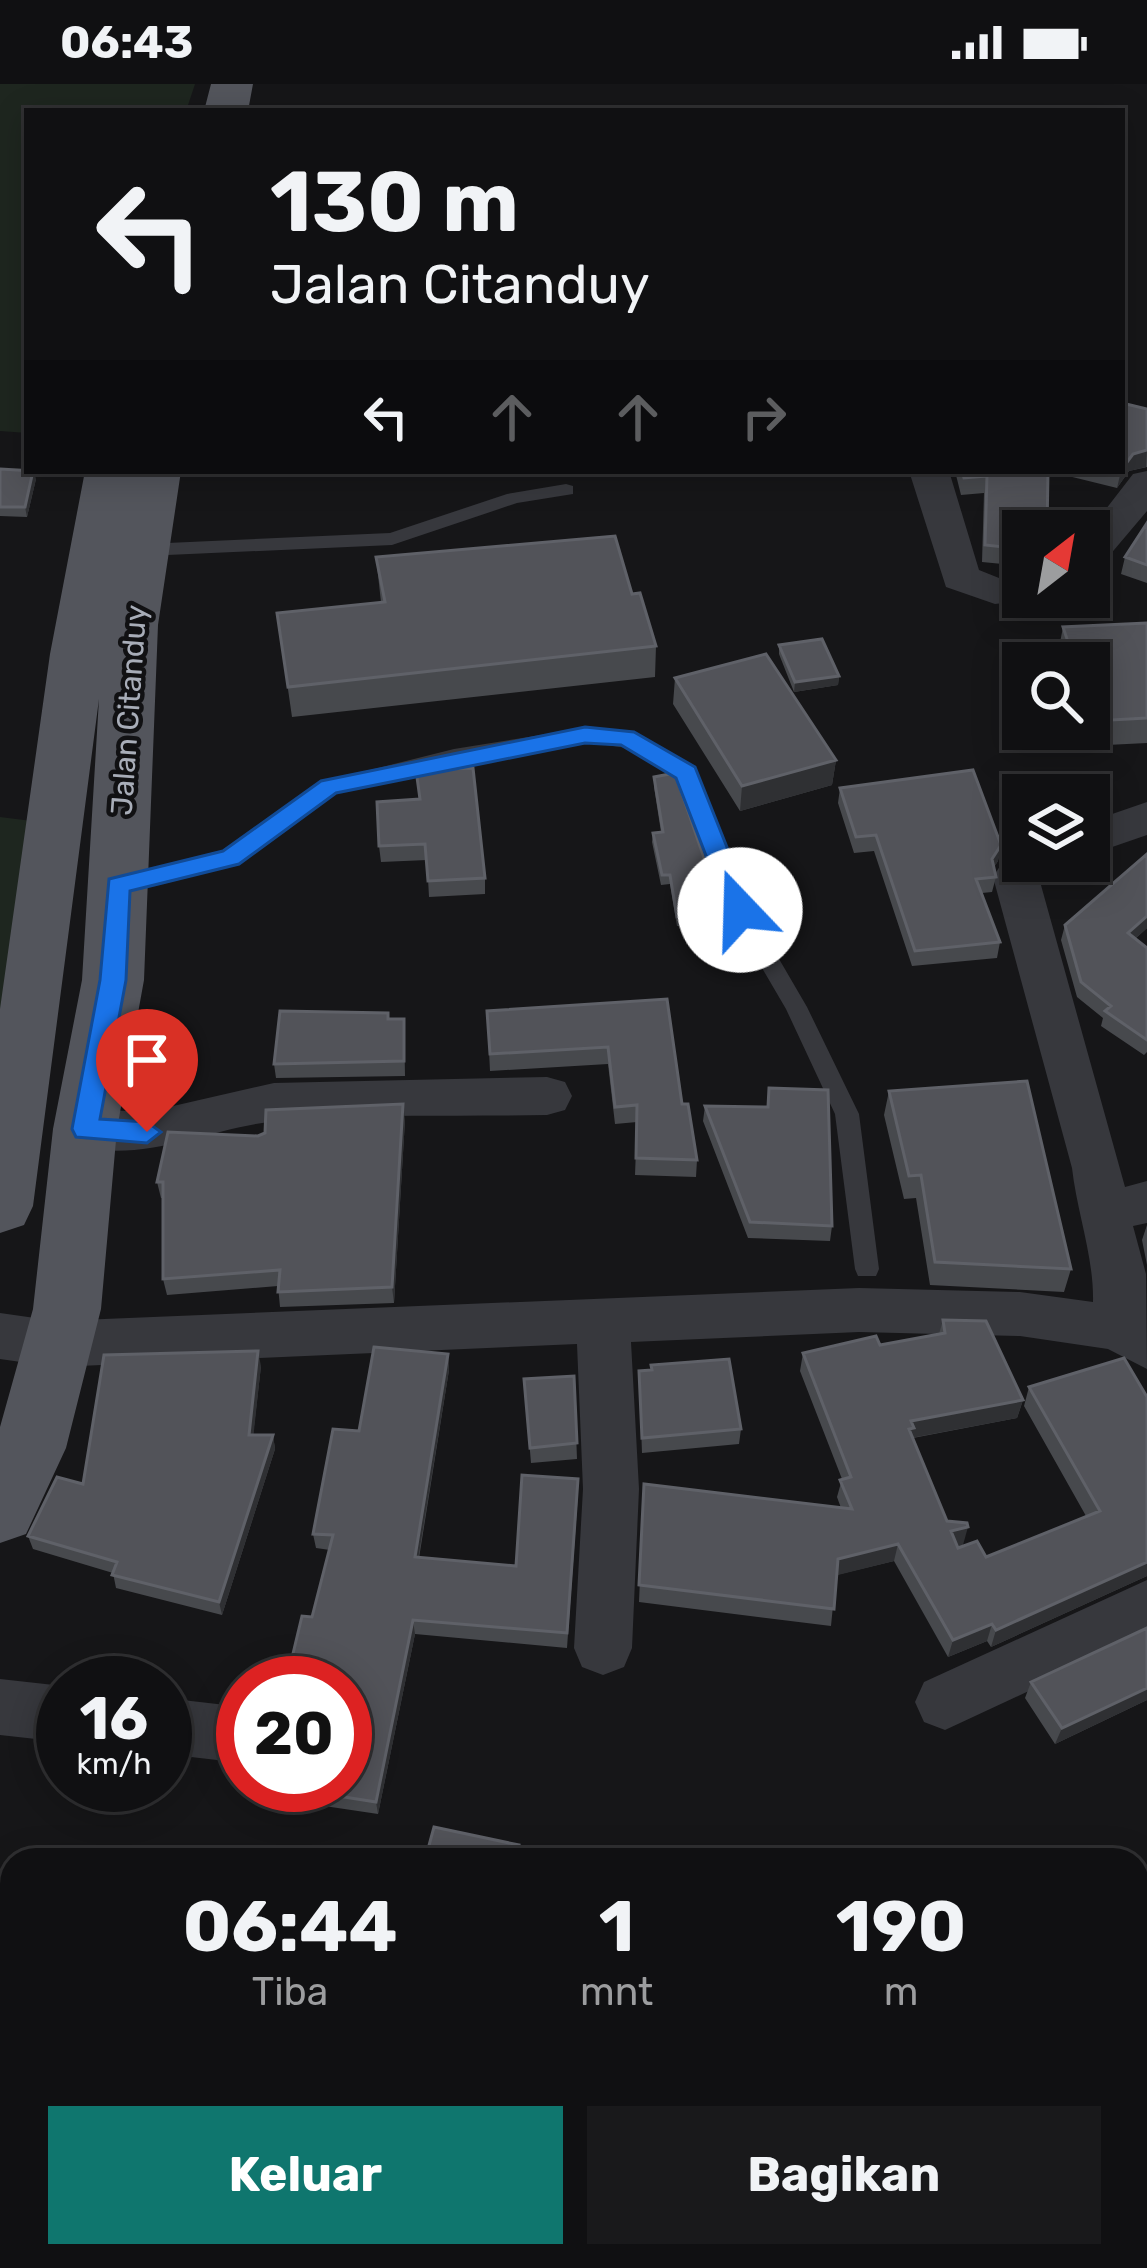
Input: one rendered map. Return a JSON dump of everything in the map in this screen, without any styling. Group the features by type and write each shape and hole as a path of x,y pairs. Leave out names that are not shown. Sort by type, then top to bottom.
{"main road":[{"name":"Jalan Citanduy","path":"0,1207 9,1111 109,474"},
{"name":"Jalan Citanduy","path":"0,1511 30,1448 28,1340 67,1309 85,1129 113,980 131,625 156,474"}],"street":[{"path":"930,474 961,578 1002,591"},
{"path":"1110,534 1147,483"},
{"path":"1110,831 1147,818"},
{"path":"28,1340 860,1310 1020,1313 1133,1337 1120,1274 1125,1208 1096,1168 1017,882"},
{"path":"85,1129 147,1132 274,1102 547,1096"},
{"path":"603,1322 610,1489 603,1648"},
{"path":"945,1702 1147,1607"},
{"path":"0,1707 36,1711"}],"lane":[{"path":"145,550 392,539 514,498 566,490"},
{"path":"118,886 231,857 329,787 454,756 585,735 641,744 686,773 740,910 796,1007 847,1114 867,1269"}],"shaded area":[{"path":"0,84 195,84 187,108 24,108 24,433 0,431"},
{"path":"0,817 32,821 0,1022"}],"building":[{"path":"1125,404 1147,409 1147,450 1133,454 1125,465"},
{"path":"0,469 32,474 25,507 0,507"},
{"path":"963,474 1048,474 1047,510 1002,510 1002,547 985,545 987,476 964,478"},
{"path":"1147,523 1147,565 1125,557"},
{"path":"615,536 632,594 640,593 656,646 288,687 277,613 385,602 376,557"},
{"path":"1147,623 1147,718 1110,720 1110,642 1068,642 1063,627"},
{"path":"822,639 839,676 795,682 779,645"},
{"path":"766,654 836,760 742,786 675,678"},
{"path":"473,768 485,878 428,881 425,844 379,846 377,802 420,799 416,770"},
{"path":"973,770 1001,845 992,859 996,877 976,879 1000,942 915,951 876,835 856,837 840,788"},
{"path":"675,773 717,914 677,917 670,875 662,875 653,833 663,832 654,777"},
{"path":"1147,854 1147,916 1128,933 1147,948 1147,1040 1105,1011 1111,1006 1081,982 1065,925"},
{"path":"667,999 682,1104 688,1104 697,1160 636,1158 637,1105 615,1107 608,1047 490,1054 487,1011"},
{"path":"280,1011 388,1013 388,1019 404,1019 404,1061 274,1064"},
{"path":"1027,1081 1071,1269 935,1262 921,1175 909,1176 889,1091"},
{"path":"769,1088 828,1090 832,1226 750,1222 705,1106 768,1107"},
{"path":"403,1104 392,1287 278,1292 280,1270 163,1279 163,1182 157,1182 168,1132 258,1136 265,1133 266,1110"},
{"path":"943,1320 986,1321 1023,1400 911,1421 914,1428 909,1429 947,1521 967,1523 968,1527 951,1531 958,1548 977,1541 986,1557 1100,1511 1029,1387 1124,1358 1147,1397 1147,1562 996,1630 992,1624 953,1640 898,1544 838,1559 834,1609 639,1585 644,1484 852,1509 840,1480 851,1477 803,1353 876,1336 880,1345 945,1333"},
{"path":"374,1347 448,1354 415,1557 516,1566 522,1475 578,1479 567,1633 413,1620 376,1802 372,1801 372,1656 292,1656 302,1616 312,1617 333,1535 313,1534 333,1429 359,1431"},
{"path":"258,1351 249,1435 273,1435 219,1602 112,1575 117,1562 28,1536 57,1477 83,1484 104,1355"},
{"path":"729,1359 741,1429 642,1438 639,1371 652,1370 651,1365"},
{"path":"574,1376 577,1443 530,1448 524,1379"},
{"path":"1147,1628 1147,1688 1062,1728 1031,1682"},
{"path":"434,1827 519,1845 518,1848 428,1848"}],"route":[{"path":"147,1132 85,1129 113,980 118,886 231,857 271,832 320,790 454,756 585,735 626,738 686,773 740,910"}]}
